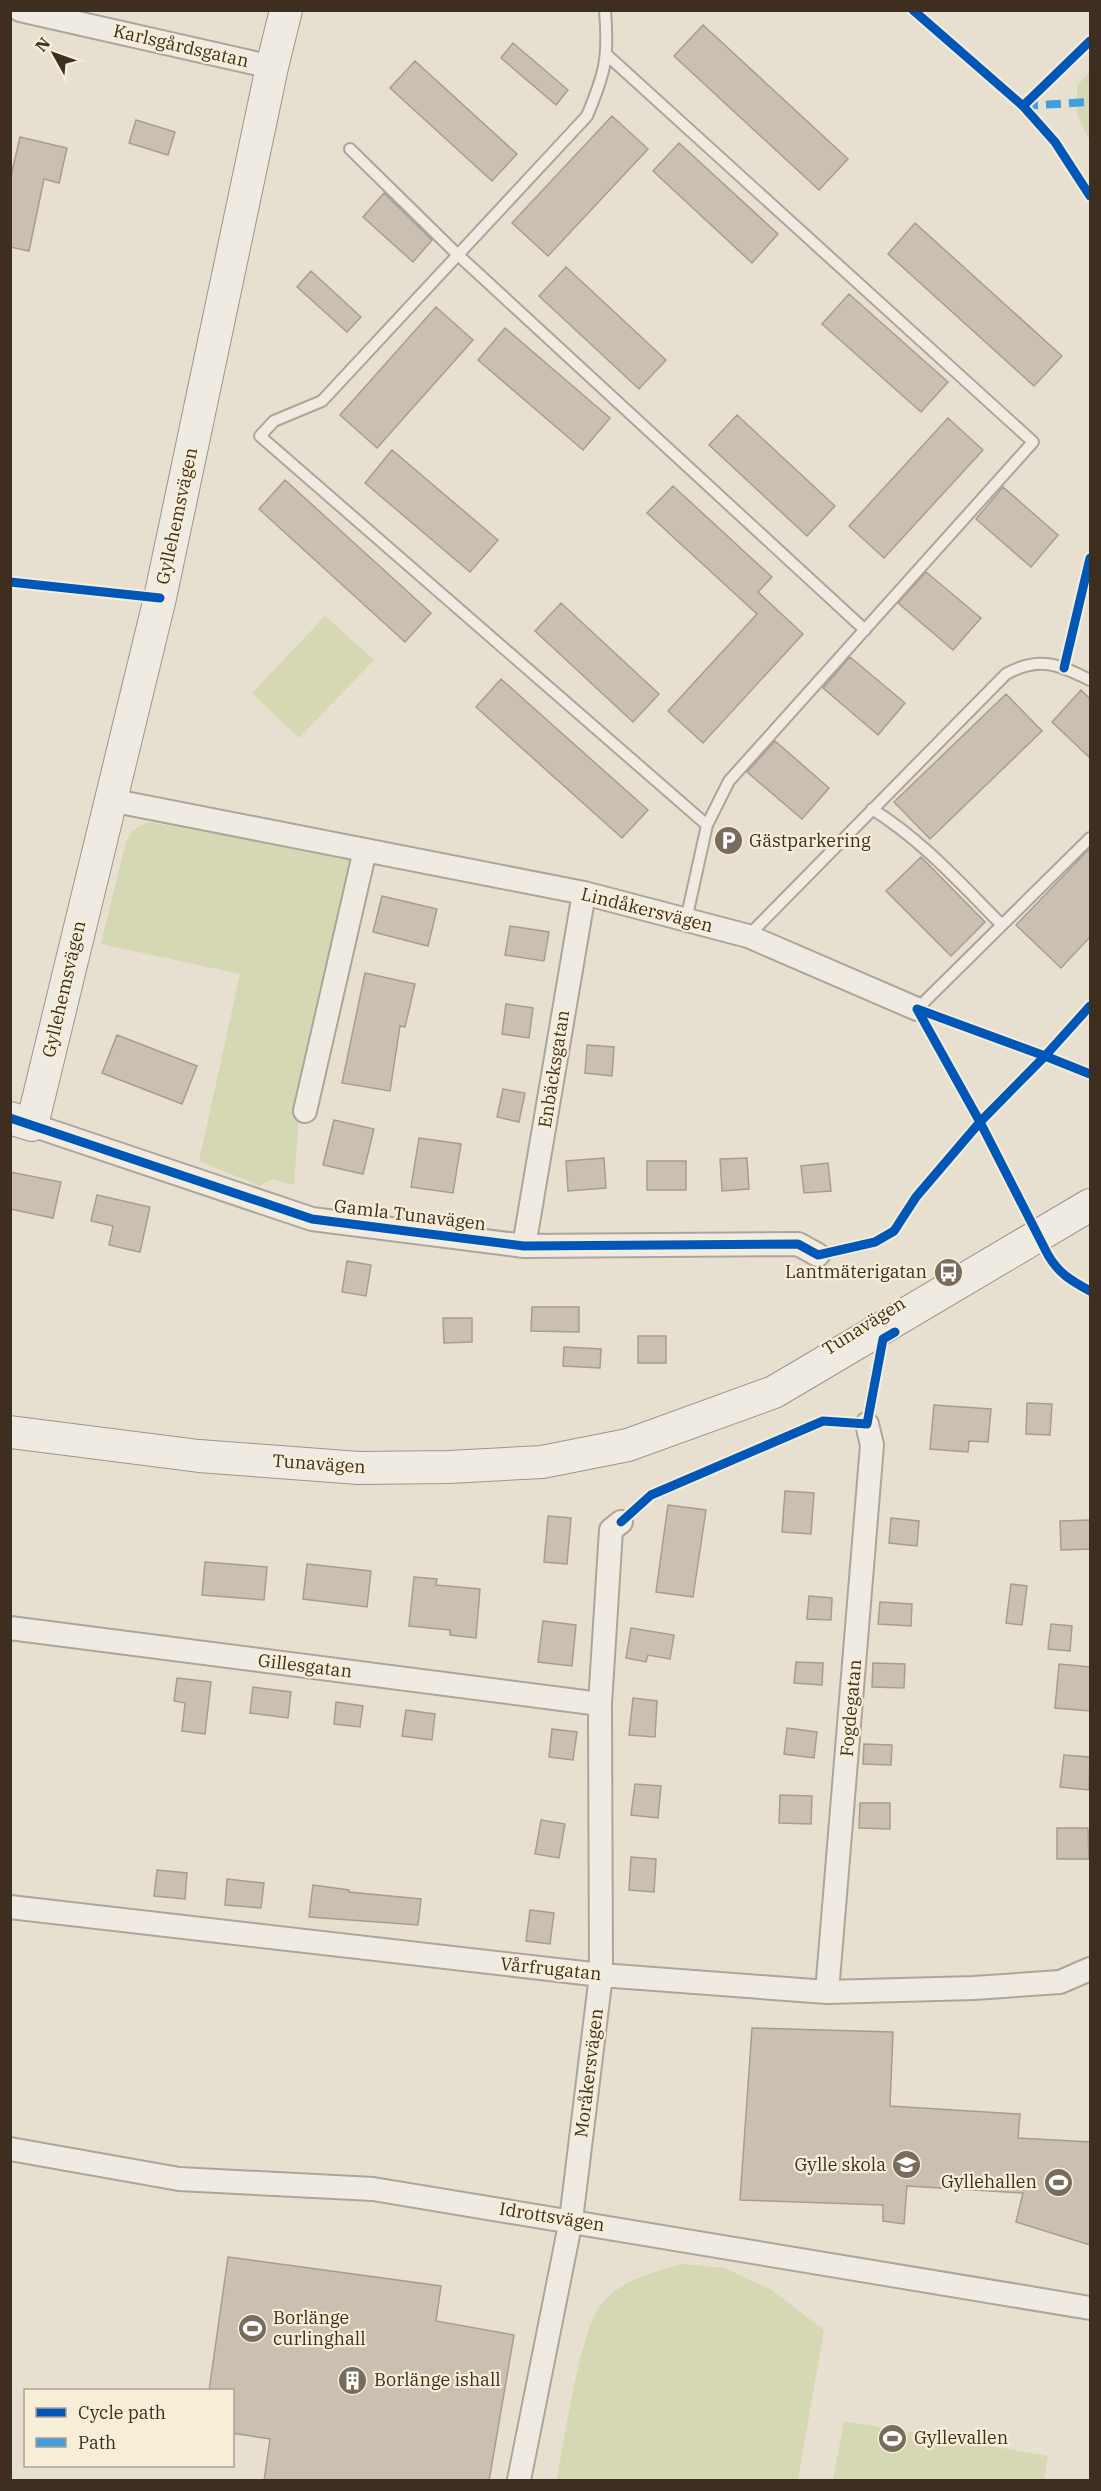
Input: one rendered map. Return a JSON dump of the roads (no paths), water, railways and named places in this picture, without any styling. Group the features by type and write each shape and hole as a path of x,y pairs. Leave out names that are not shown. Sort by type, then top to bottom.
{"street":[{"name":"Karlsgårdsgatan","path":"20,10 272,66"},
{"name":"Gyllehemsvägen","path":"21,1121 110,800 160,598 272,66 286,10"},
{"name":"Lindåkersvägen","path":"110,800 584,893 748,936 917,1009"},
{"path":"305,1111 365,850"},
{"name":"Enbäcksgatan","path":"524,1246 584,893"},
{"name":"Gamla Tunavägen","path":"21,1121 312,1219 524,1246 798,1244 818,1255"},
{"name":"Tunavägen","path":"628,1445 768,1386 1049,1209 1090,1186"},
{"name":"Tunavägen","path":"10,1431 199,1456 360,1468 449,1467 542,1461 628,1445 774,1392 1090,1205"},
{"name":"Fogdegatan","path":"827,1992 872,1445 867,1424"},
{"name":"Moråkersvägen","path":"519,2481 571,2220 601,1975 600,1704 611,1530 621,1522"},
{"name":"Gillesgatan","path":"10,1628 600,1704"},
{"name":"Vårfrugatan","path":"10,1907 601,1975 827,1992 974,1988 1060,1982 1090,1969"},
{"name":"Idrottsvägen","path":"10,2149 179,2179 373,2189 571,2220 1090,2308"}],"lane":[{"path":"605,10 607,55 603,77 586,116 322,400 274,421 260,436 707,825"},
{"path":"607,55 1033,442 729,781 707,825 686,920"},
{"path":"350,149 457,254 866,630"},
{"path":"748,936 1006,674 1024,664 1048,662 1090,680"},
{"path":"872,809 897,824 926,849 1002,925"},
{"path":"917,1009 1090,838"}],"place":[{"name":"Gästparkering","path":"728,841"},
{"name":"Lantmäterigatan","path":"948,1272"},
{"name":"Gylle skola","path":"907,2165"},
{"name":"Gyllehallen","path":"1058,2182"},
{"name":"Borlänge curlinghall","path":"252,2328"},
{"name":"Borlänge ishall","path":"353,2380"},
{"name":"Gyllevallen","path":"893,2438"}]}
